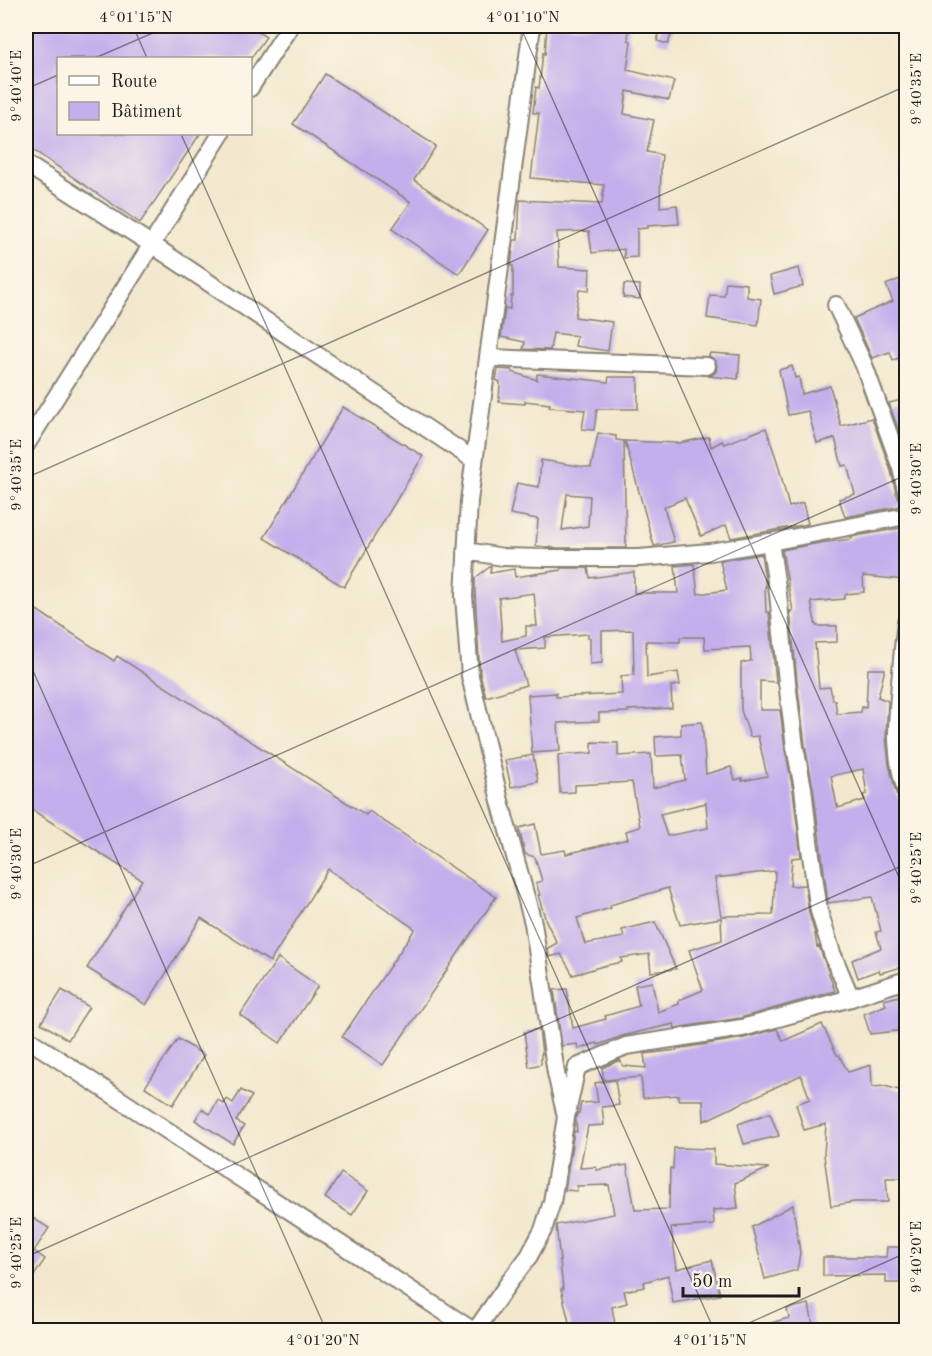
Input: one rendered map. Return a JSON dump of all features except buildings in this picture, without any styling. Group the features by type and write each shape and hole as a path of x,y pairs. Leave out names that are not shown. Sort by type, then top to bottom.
{"street":[{"path":"252,85 290,26"},
{"path":"532,26 469,501 464,596 470,676 532,923 556,1073 566,1117"},
{"path":"26,445 220,135"},
{"path":"26,164 151,244 474,460"},
{"path":"836,305 864,366 901,468 906,490"},
{"path":"488,358 707,366"},
{"path":"466,551 503,557 639,558 710,552 906,516"},
{"path":"770,542 795,747 803,788 808,841 819,911 832,953 851,998"},
{"path":"906,622 896,746 906,790"},
{"path":"476,1330 529,1256 543,1230 552,1202 577,1067 626,1046 742,1028 851,998 906,980"},
{"path":"26,1038 471,1330"}]}
